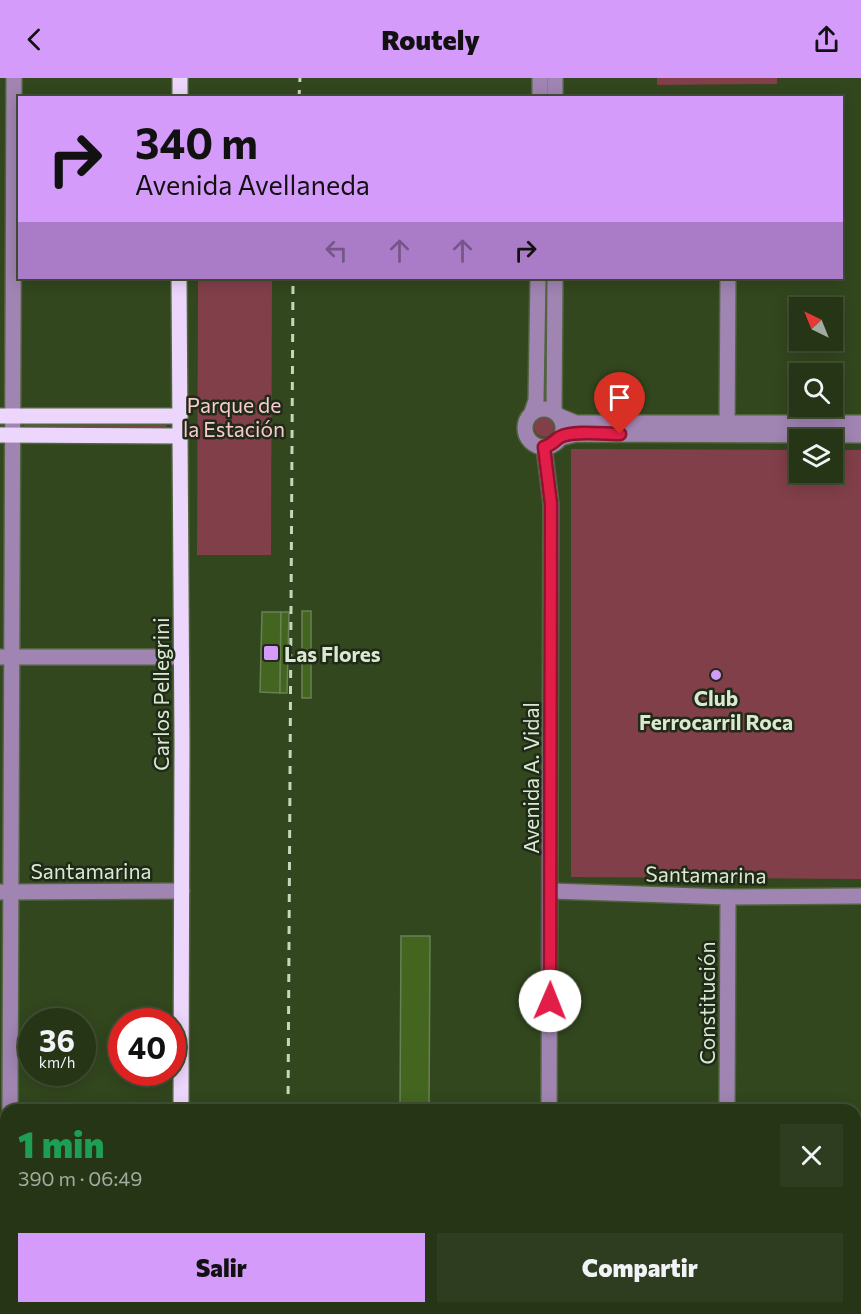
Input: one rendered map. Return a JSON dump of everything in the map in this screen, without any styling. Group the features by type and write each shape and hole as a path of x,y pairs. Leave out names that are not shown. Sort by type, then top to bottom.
{"main road":[{"path":"180,78 180,96"},
{"name":"Carlos Pellegrini","path":"179,279 181,1104"},
{"path":"6,416 180,416"},
{"path":"6,435 180,436"}],"street":[{"path":"10,1104 5,892 6,416 14,78"},
{"path":"540,78 540,96"},
{"path":"555,78 555,96"},
{"path":"538,279 536,400 525,422 525,434 532,443 544,447 550,446 560,438 577,434 861,423"},
{"path":"555,279 556,414 563,427 560,438"},
{"path":"727,429 728,279"},
{"path":"532,412 543,409 576,423 861,435"},
{"name":"Avenida A. Vidal","path":"544,447 551,504 549,1104"},
{"path":"6,657 181,657"},
{"name":"Santamarina","path":"5,892 182,891"},
{"name":"Santamarina","path":"551,891 728,897 861,896"},
{"name":"Constitución","path":"727,1104 728,897"}],"green space":[{"path":"657,78 777,78 777,84 657,85"},
{"name":"Parque de la Estación","path":"198,279 272,279 271,555 197,555"},
{"path":"544,279 548,279 547,402 543,402"},
{"path":"544,417 551,420 554,427 551,434 544,437 537,434 534,427 537,420"},
{"path":"24,421 166,422 166,428 24,427"},
{"name":"Club Ferrocarril Roca","path":"571,449 789,450 789,483 843,483 843,450 861,450 861,879 571,877"}],"building":[{"path":"302,611 311,611 311,698 302,698"},
{"path":"262,612 281,612 280,693 260,692"},
{"path":"281,612 289,612 287,693 280,693"},
{"path":"401,936 430,936 429,1104 400,1104"}],"railway":[{"path":"299,96 300,78"},
{"path":"288,1104 293,279"}],"place":[{"name":"Las Flores","path":"271,653"},
{"name":"Club Ferrocarril Roca","path":"716,675"}],"route":[{"path":"550,1001 551,504 544,447 550,446 560,438 577,434 620,434"}]}
